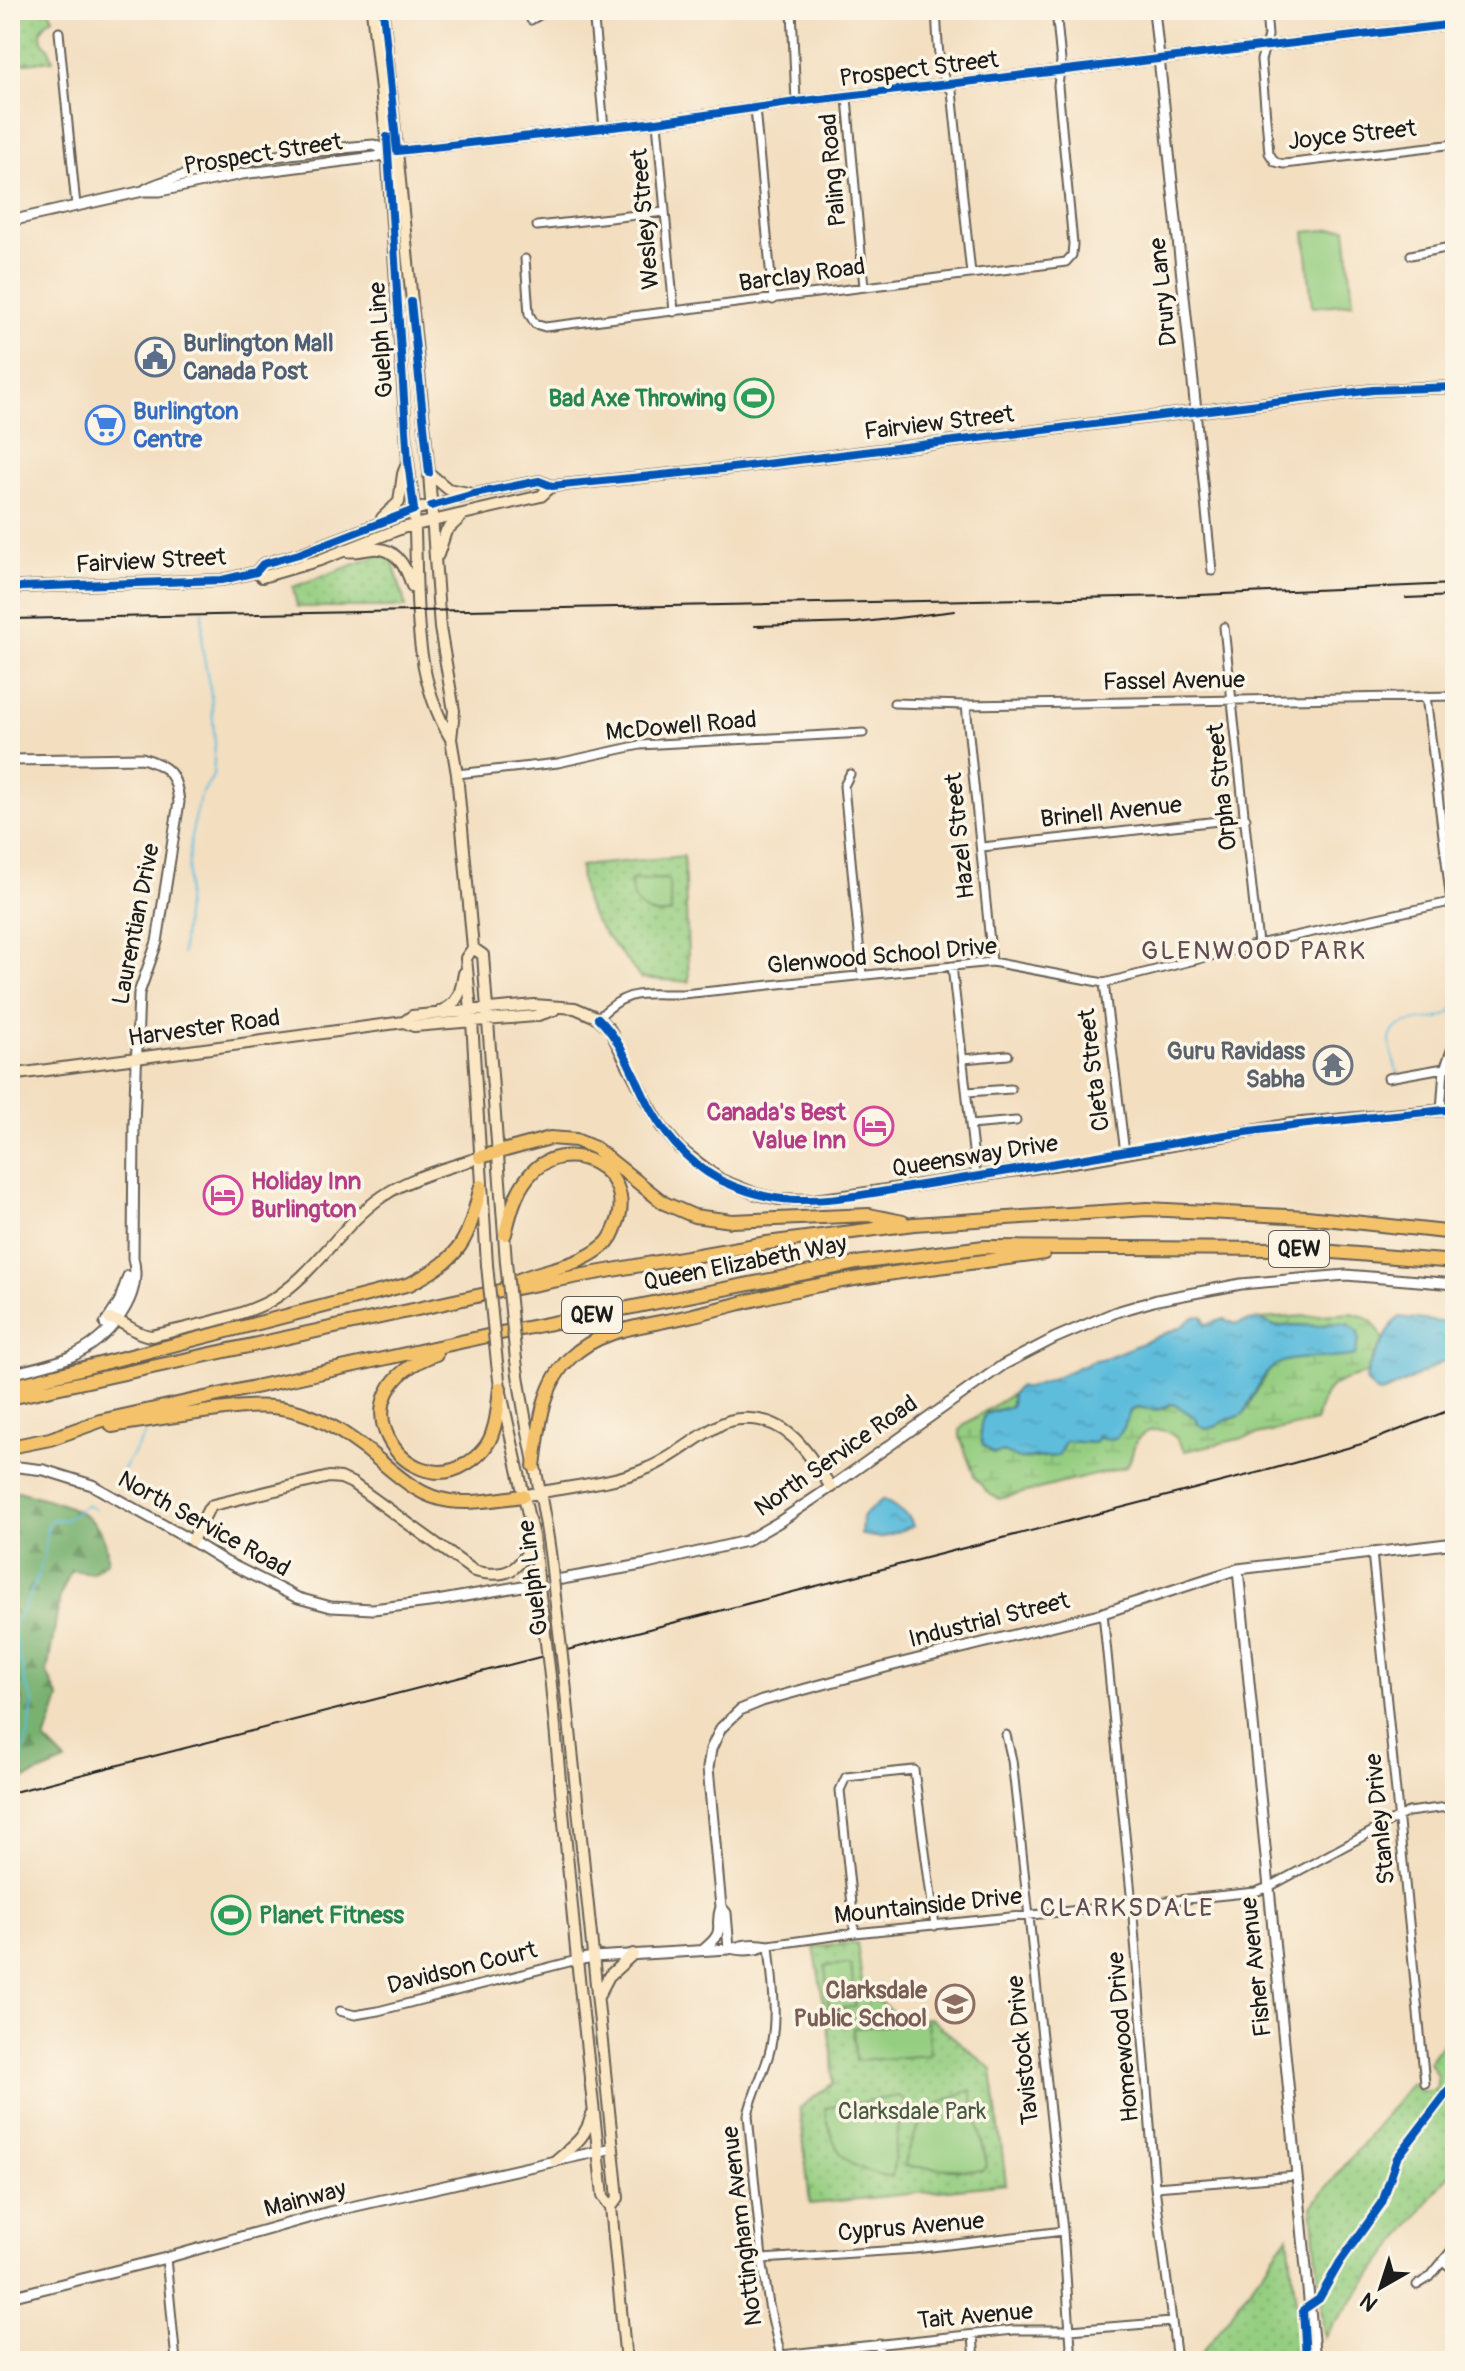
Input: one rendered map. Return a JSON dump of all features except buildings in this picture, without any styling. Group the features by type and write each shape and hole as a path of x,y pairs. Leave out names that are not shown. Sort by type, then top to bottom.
{"highway":[{"path":"480,1157 550,1138 576,1140 595,1148 664,1203 694,1216 732,1221 869,1215 914,1224"},
{"path":"495,1292 519,1278 577,1260 602,1247 611,1237 618,1221 622,1205 620,1193 605,1170 593,1161 577,1156 557,1157 539,1166 528,1177 515,1199 505,1234"},
{"path":"10,1387 410,1284 436,1270 453,1256 469,1230 481,1186"},
{"name":"Queen Elizabeth Way","path":"10,1398 495,1292 767,1243 914,1224 1147,1209 1307,1217 1455,1233"},
{"name":"Queen Elizabeth Way","path":"10,1447 50,1439 100,1421 501,1333 856,1263 984,1247 1297,1249 1455,1262"},
{"path":"534,1466 539,1427 553,1380 568,1359 600,1337 627,1328 819,1285 1061,1251 1143,1247"},
{"path":"500,1388 493,1433 478,1456 452,1471 418,1468 399,1455 389,1442 383,1423 383,1404 386,1391 396,1377 413,1363 501,1333"},
{"path":"50,1439 248,1406 275,1407 305,1414 330,1425 404,1482 435,1498 471,1502 523,1496"}],"main road":[{"name":"Guelph Line","path":"372,10 392,152 429,473 443,650 454,711 451,739 473,948 483,955 516,1360 522,1406 542,1492 565,1682 618,2198 611,2207"},
{"name":"Guelph Line","path":"383,10 408,461 414,510 416,598 422,659 436,715 451,739"},
{"name":"Fairview Street","path":"14,587 222,580 256,572 263,564 299,554 414,510 539,481 552,486 731,469 1382,389 1455,387"},
{"path":"375,524 399,502 408,461"},
{"path":"429,473 448,489 474,494"},
{"name":"Fairview Street","path":"256,572 262,577 277,574 414,525 541,496 552,486"},
{"path":"436,561 446,531 453,522 473,511"},
{"path":"344,550 355,553 377,548 393,553 408,571 416,598"},
{"path":"432,1014 446,1010 458,999 466,958 473,948"},
{"name":"Guelph Line","path":"466,958 487,1265 497,1363 534,1541 603,2196 611,2207 626,2361"},
{"path":"488,1014 534,1005 575,1008 598,1018"},
{"name":"Harvester Road","path":"404,1022 414,1026 488,1014"},
{"name":"Harvester Road","path":"10,1075 404,1022 412,1016 472,1016"},
{"name":"Queensway Drive","path":"598,1018 610,1030 661,1126 680,1149 721,1180 778,1199 853,1195 1291,1124 1455,1109"},
{"path":"113,1320 137,1333 152,1336 257,1308 287,1290 360,1214 381,1197 425,1174 480,1157"},
{"path":"523,1496 616,1479 648,1469 718,1425 741,1418 772,1422 796,1438 831,1487"},
{"path":"192,1541 213,1505 329,1477 352,1483 474,1571 493,1575 510,1571 519,1564 534,1541"},
{"path":"597,1999 609,1976 633,1954"},
{"path":"555,2161 581,2139 591,2119 593,2100"}],"street":[{"path":"531,20 548,10"},
{"path":"593,10 604,128"},
{"path":"792,10 796,102"},
{"path":"936,10 941,69 952,91 971,274"},
{"path":"1056,10 1061,61 1059,72"},
{"name":"Drury Lane","path":"1154,10 1212,571"},
{"path":"1265,48 1268,36 1266,10"},
{"name":"Prospect Street","path":"10,221 143,191 157,183 206,169 258,159 374,145 392,152 1455,24"},
{"path":"59,32 76,206"},
{"name":"Joyce Street","path":"1265,48 1261,60 1269,153 1275,162 1284,164 1455,144"},
{"name":"Barclay Road","path":"525,259 529,314 535,324 545,327 1066,262 1072,255 1073,244 1059,72"},
{"name":"Paling Road","path":"847,98 864,287"},
{"path":"755,108 773,300"},
{"name":"Wesley Street","path":"657,122 674,312"},
{"path":"537,226 664,212"},
{"path":"1411,255 1455,246"},
{"name":"Orpha Street","path":"1224,627 1258,944"},
{"path":"1426,696 1453,902"},
{"name":"Fassel Avenue","path":"894,703 966,705 1455,696"},
{"name":"Hazel Street","path":"966,705 992,962"},
{"name":"McDowell Road","path":"457,774 558,763 640,745 863,733"},
{"name":"Laurentian Drive","path":"10,760 142,758 159,763 172,773 177,787 179,802 159,932 139,993 135,1266 125,1308 113,1320"},
{"path":"850,774 844,786 862,975"},
{"name":"Brinell Avenue","path":"982,847 1246,818"},
{"name":"Glenwood School Drive","path":"598,1018 622,999 645,993 683,994 992,962 1104,983 1258,944 1453,902"},
{"path":"952,966 976,1177"},
{"name":"Cleta Street","path":"1104,983 1125,1153"},
{"path":"1441,1111 1444,1069 1455,1040"},
{"path":"963,1059 1008,1055"},
{"path":"1388,1078 1455,1066"},
{"path":"967,1092 1011,1089"},
{"path":"970,1125 1016,1121"},
{"name":"North Service Road","path":"10,1466 44,1470 92,1485 226,1562 298,1598 331,1607 373,1609 437,1601 728,1547 763,1532 831,1487 1003,1365 1116,1312 1157,1300 1241,1284 1331,1276 1455,1284"},
{"path":"10,1372 76,1354 96,1341 113,1320"},
{"name":"Industrial Street","path":"703,1950 717,1937 721,1907 708,1768 715,1738 740,1710 762,1701 886,1667 1103,1613 1238,1569 1455,1543"},
{"name":"Stanley Drive","path":"1372,1552 1425,2083"},
{"name":"Fisher Avenue","path":"1238,1569 1315,2361"},
{"name":"Homewood Drive","path":"1103,1613 1132,1904 1155,2187 1177,2361"},
{"name":"Tavistock Drive","path":"1006,1735 1012,1760 1063,2231 1072,2361"},
{"path":"855,1933 840,1790 846,1777 914,1770 935,1926"},
{"name":"Mountainside Drive","path":"593,1957 703,1950 762,1950 769,1945 855,1933 1255,1892 1415,1810 1455,1806"},
{"name":"Industrial Street","path":"721,1907 726,1913 729,1949"},
{"name":"Nottingham Avenue","path":"769,1945 775,2014 773,2032 768,2057 753,2092 748,2115 762,2259 781,2358"},
{"name":"Davidson Court","path":"340,2011 355,2015 378,2011 593,1957"},
{"name":"Mainway","path":"10,2297 166,2258 329,2212 613,2148"},
{"path":"1155,2187 1297,2176"},
{"name":"Cyprus Avenue","path":"762,2259 915,2249 1063,2231"},
{"path":"1417,2285 1430,2277 1455,2246"},
{"path":"166,2258 176,2361"},
{"path":"1443,2261 1455,2271"},
{"name":"Tait Avenue","path":"781,2358 1013,2330 1070,2330 1172,2322"},
{"path":"973,2335 975,2361"},
{"path":"879,2344 880,2361"}],"green space":[{"path":"10,10 49,10 53,18 41,32 42,41 53,60 10,65"},
{"path":"1346,228 1353,303 1312,307 1305,232"},
{"path":"380,555 392,559 406,607 297,607 293,587"},
{"path":"684,856 689,982 640,978 592,915 586,902 580,866"},
{"path":"631,880 669,881 671,913 648,912 637,903"},
{"path":"1352,1313 1372,1322 1384,1341 1366,1374 1337,1383 1326,1393 1316,1422 1185,1451 1169,1433 1152,1430 1138,1439 1126,1467 999,1499 989,1494 975,1478 960,1430 1012,1394 1011,1406 986,1413 983,1445 994,1454 1003,1452 1020,1459 1058,1456 1065,1441 1093,1443 1137,1407 1158,1409 1170,1404 1211,1417 1229,1419 1244,1413 1267,1373 1278,1363 1301,1359 1358,1333 1350,1325 1336,1323 1276,1327 1259,1319"},
{"path":"19,1491 64,1505 90,1520 100,1530 106,1544 107,1561 92,1573 71,1570 60,1596 47,1673 59,1699 45,1741 66,1762 10,1785 10,1764 17,1756 11,1726 23,1704 10,1654 10,1493"},
{"name":"Clarksdale Park","path":"857,1943 863,1989 903,2020 930,2018 992,2069 1006,2184 810,2204 800,2108 833,2083 832,2052 814,1947"},
{"path":"851,1964 855,2007 829,2009 825,1966"},
{"path":"927,2022 930,2055 856,2061 853,2028"},
{"path":"1455,2026 1455,2167 1324,2337 1312,2206 1411,2083 1422,2091 1435,2090 1436,2076 1429,2063"},
{"path":"971,2090 987,2165 982,2171 904,2166 915,2134 928,2113 942,2102"},
{"path":"899,2096 904,2099 906,2109 901,2109 892,2177 852,2164 837,2148 825,2108"},
{"path":"1288,2236 1303,2361 1196,2361"}],"water":[{"path":"1203,1316 1205,1325 1224,1319 1236,1324 1259,1319 1277,1327 1350,1325 1358,1333 1359,1340 1355,1355 1295,1359 1274,1366 1266,1374 1244,1413 1213,1427 1205,1429 1197,1423 1197,1419 1170,1404 1158,1409 1137,1407 1130,1411 1116,1438 1098,1437 1094,1443 1065,1441 1058,1456 1019,1459 1003,1452 994,1454 983,1445 980,1429 984,1417 1011,1406 1012,1394 1019,1386 1036,1385 1181,1327 1194,1317"},
{"path":"1400,1317 1455,1324 1455,1357 1382,1393 1376,1392 1366,1381 1368,1368 1394,1322"},
{"path":"883,1499 909,1517 914,1526 880,1538 861,1535 862,1517"}],"waterway":[{"path":"182,954 191,836 200,797 213,776 215,744 211,695 202,647 203,610"},
{"path":"1397,1073 1390,1041 1392,1033 1404,1024 1445,1016 1455,1008"},
{"path":"118,1477 146,1433"},
{"path":"10,1778 20,1761 29,1733 33,1701 26,1685 13,1627 38,1575 51,1520 65,1520 86,1505 95,1509"}],"railway":[{"path":"10,619 1176,596 1455,584"},
{"path":"1406,598 1455,596"},
{"path":"755,626 856,623 955,611"},
{"path":"10,1793 1272,1469 1365,1443 1455,1408"}],"cycle path":[{"path":"383,10 397,151 1455,24"},
{"path":"10,591 21,587 222,580 256,572 263,564 299,554 414,510 408,461 387,137"},
{"path":"411,302 429,473"},
{"path":"431,506 539,481 552,486 732,468 1373,390 1455,387"},
{"path":"598,1018 619,1045 650,1109 685,1154 720,1180 757,1194 786,1199 847,1197 1260,1130 1455,1109"},
{"path":"1293,2361 1306,2358 1303,2310 1319,2299 1340,2262 1382,2203 1397,2158 1455,2082"}],"place":[{"name":"Burlington Mall Canada Post","path":"155,357"},
{"name":"Bad Axe Throwing","path":"754,398"},
{"name":"Burlington Centre","path":"105,425"},
{"name":"Guru Ravidass Sabha","path":"1333,1065"},
{"name":"Canada's Best Value Inn","path":"874,1126"},
{"name":"Holiday Inn Burlington","path":"223,1195"},
{"name":"Planet Fitness","path":"231,1915"},
{"name":"Clarksdale Public School","path":"955,2004"}],"district":[{"name":"GLENWOOD PARK","path":"1254,951"},
{"name":"CLARKSDALE","path":"1127,1908"}]}
